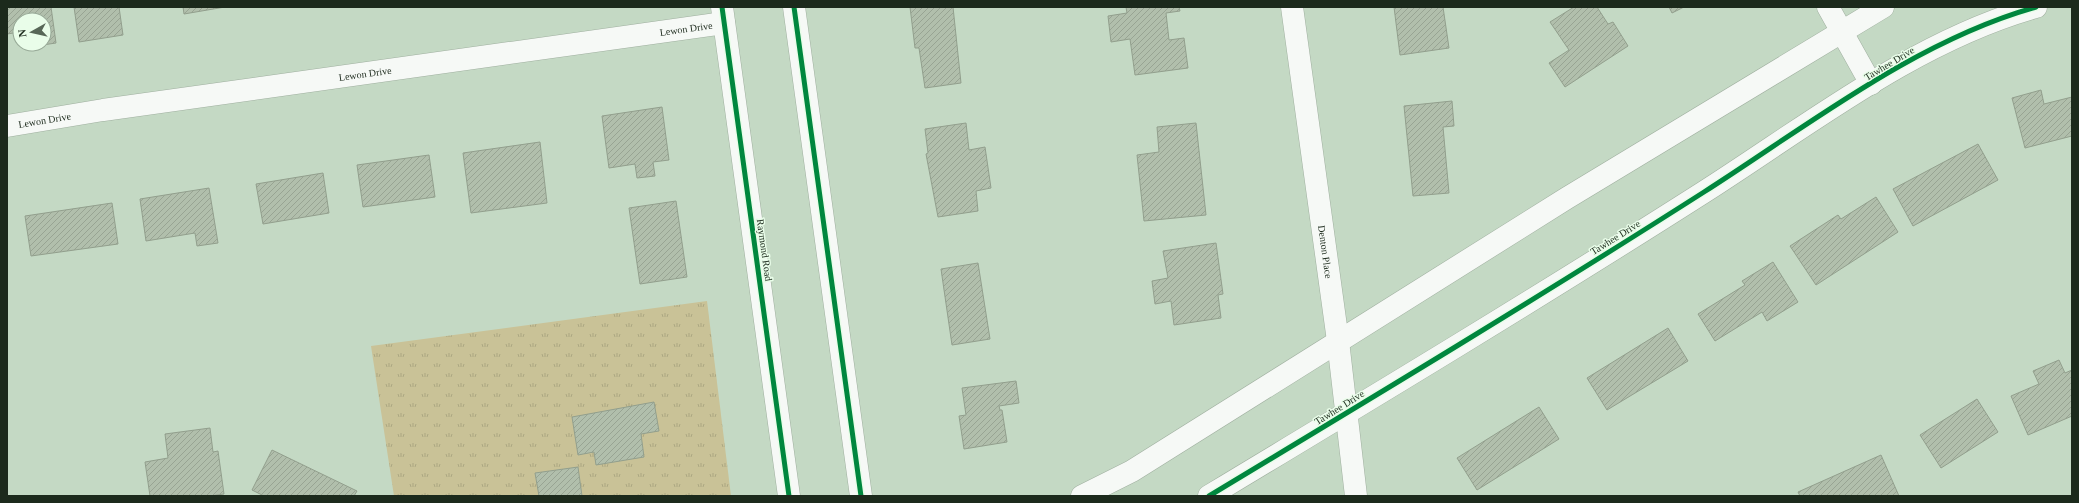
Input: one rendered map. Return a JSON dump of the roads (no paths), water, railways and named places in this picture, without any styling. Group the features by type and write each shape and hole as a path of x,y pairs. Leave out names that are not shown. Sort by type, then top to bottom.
{"street":[{"path":"794,7 861,496"},
{"name":"Denton Place","path":"1292,7 1338,342 1356,496"},
{"path":"1828,7 1872,84"},
{"path":"1082,496 1132,471 1567,198 1883,7"},
{"name":"Tawhee Drive","path":"1210,496 1703,193 1920,54 1971,29 2004,16 2036,7"},
{"name":"Lewon Drive","path":"7,126 723,15"},
{"name":"Raymond Road","path":"723,15 789,496"}]}
